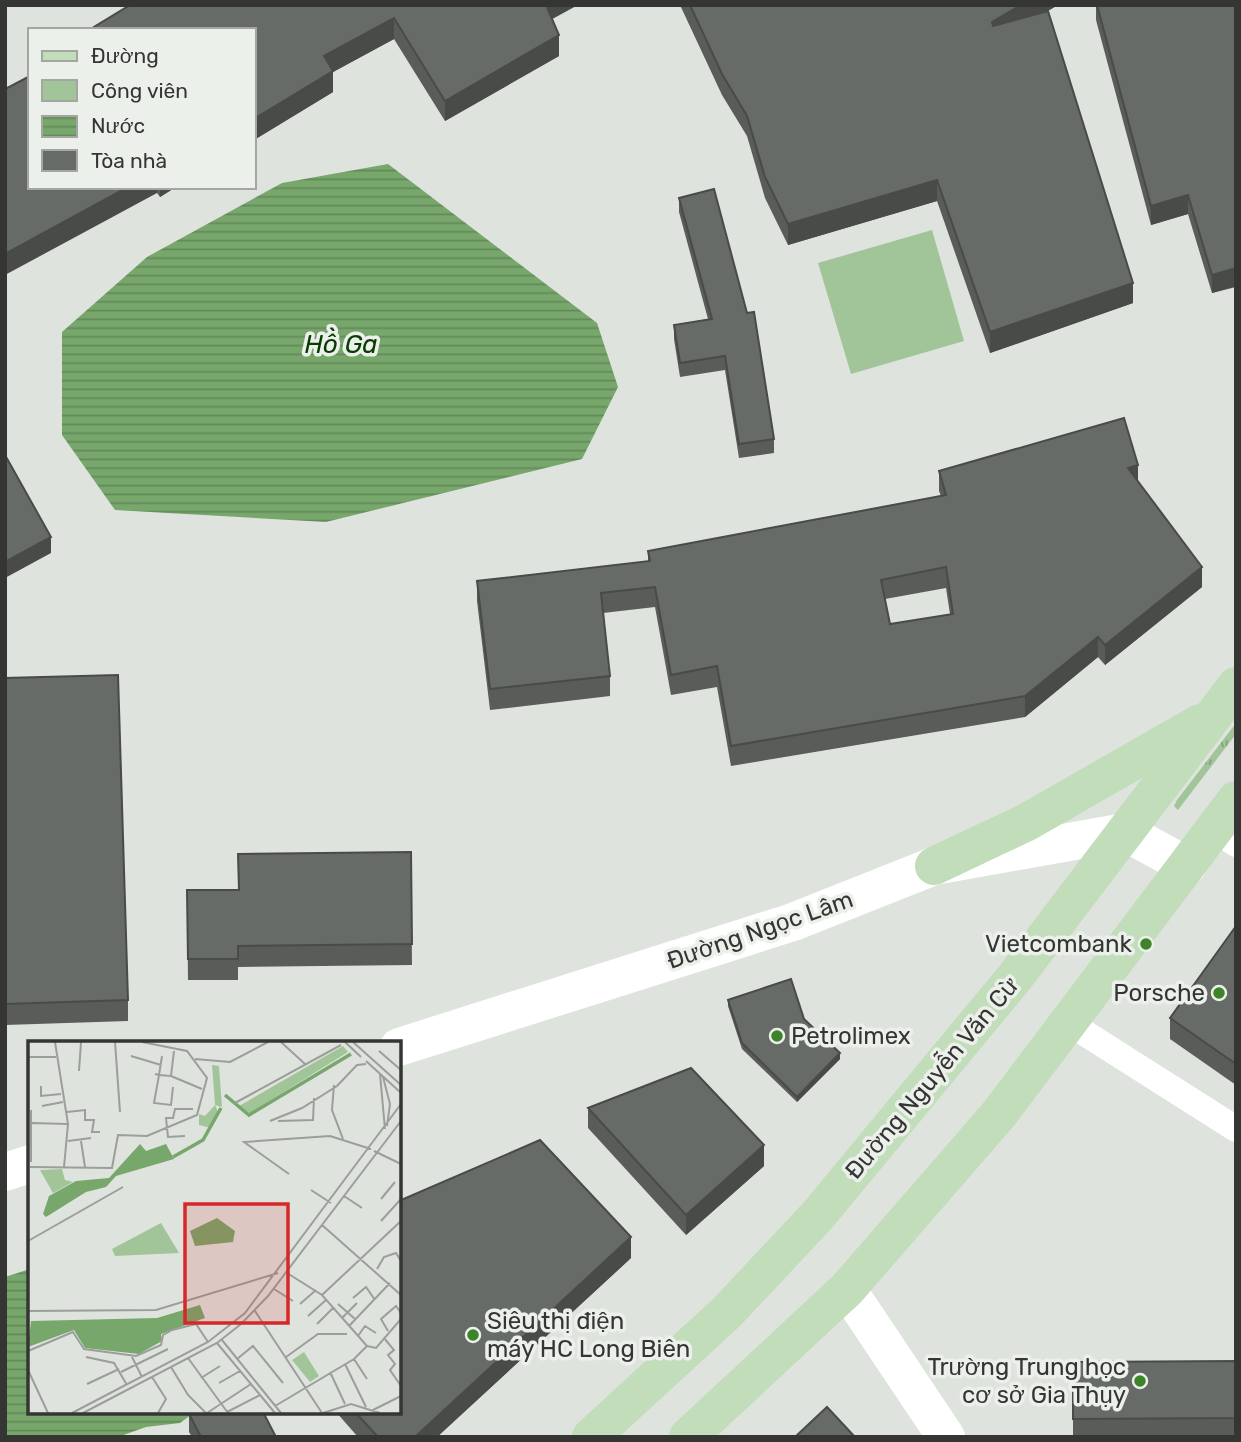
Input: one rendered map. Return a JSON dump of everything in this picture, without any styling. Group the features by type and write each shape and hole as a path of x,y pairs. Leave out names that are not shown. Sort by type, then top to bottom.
{"main road":[{"name":"Đường Nguyễn Văn Cừ","path":"591,1437 727,1312 818,1215 1015,977 1225,701"},
{"path":"934,866 1027,822 1225,701"},
{"path":"688,1437 847,1289 999,1114 1186,866 1229,825"},
{"path":"1125,832 1186,866"},
{"name":"Đường Ngọc Lâm","path":"401,1046 793,922 934,866 1125,832"},
{"path":"5,1172 28,1165"},
{"path":"847,1289 946,1437"}],"street":[{"path":"1069,1023 1236,1129"}],"green space":[{"path":"932,230 964,341 851,374 818,263"},
{"path":"1236,723 1236,734 1178,810 1174,806 1177,800"}],"water":[{"name":"Hồ Ga","path":"388,164 597,323 618,387 582,459 326,522 115,510 62,435 62,332 147,257 282,183"},
{"path":"28,1270 28,1414 192,1414 180,1423 146,1427 118,1437 5,1437 5,1277"}],"building":[{"path":"130,5 546,5 559,35 445,101 394,18 324,56 333,71 256,118 256,28 92,28"},
{"path":"690,5 1021,5 992,22 993,26 1048,11 1133,283 990,332 937,180 788,224 765,177 747,116 722,74"},
{"path":"1097,5 1236,5 1236,268 1212,275 1188,195 1151,206"},
{"path":"28,77 28,189 124,189 5,254 5,89"},
{"path":"714,189 747,313 754,312 774,439 739,444 725,356 680,363 674,325 712,319 679,198"},
{"path":"1124,418 1138,465 1128,468 1202,567 1105,645 1098,637 1025,696 731,746 717,666 671,675 655,587 601,593 610,676 490,689 477,581 650,561 648,551 946,495 939,471","holes":["946,567 953,614 890,624 881,580"]},
{"path":"5,455 51,537 5,562"},
{"path":"118,675 128,1000 5,1004 5,678"},
{"path":"411,852 412,944 238,946 238,959 188,959 187,890 239,890 238,854"},
{"name":"Porsche","path":"1236,926 1236,1064 1170,1018"},
{"name":"Petrolimex","path":"791,979 804,1019 840,1053 797,1097 742,1043 728,1000"},
{"path":"691,1068 764,1145 686,1215 588,1108"},
{"name":"Siêu thị điện máy HC Long Biên","path":"540,1140 631,1237 415,1437 378,1437 357,1414 401,1414 401,1200"},
{"path":"1236,1361 1236,1418 1073,1419 1073,1362"},
{"path":"827,1407 855,1437 795,1437"},
{"path":"189,1414 264,1414 276,1437 201,1437"}],"place":[{"name":"Vietcombank","path":"1146,944"},
{"name":"Porsche","path":"1219,993"},
{"name":"Petrolimex","path":"777,1036"},
{"name":"Siêu thị điện máy HC Long Biên","path":"473,1335"},
{"name":"Trường Trung học cơ sở Gia Thụy","path":"1140,1381"}]}
